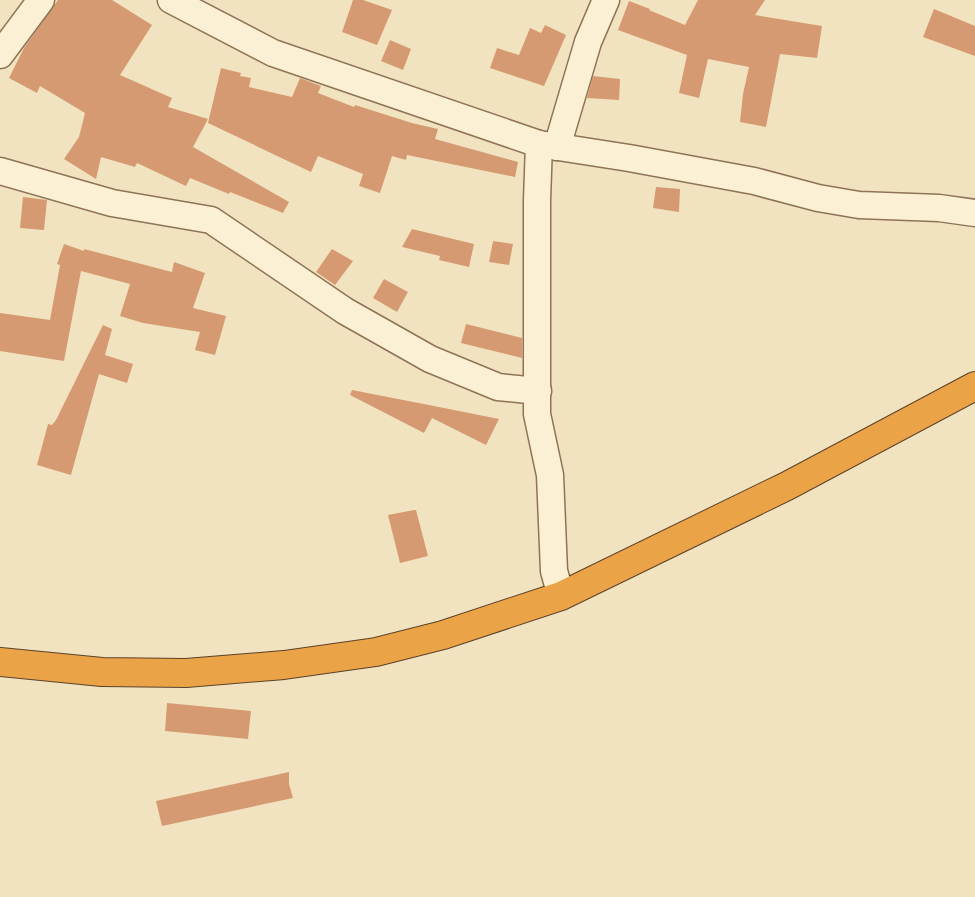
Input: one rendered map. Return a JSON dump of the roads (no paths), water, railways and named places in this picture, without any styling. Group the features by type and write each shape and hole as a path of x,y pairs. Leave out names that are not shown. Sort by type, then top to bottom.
{"highway":[{"path":"0,662 13,665 102,672 186,673 284,665 376,652 443,635 561,596 787,486 975,386"}],"street":[{"path":"0,55 42,0"},
{"path":"171,0 273,53 548,146 629,158 754,181 818,198 858,205 939,208 975,212"},
{"path":"561,596 554,571 550,475 537,414 537,200 548,146 606,0"},
{"path":"0,171 112,203 212,220 345,310 430,359 498,387 538,391"}]}
